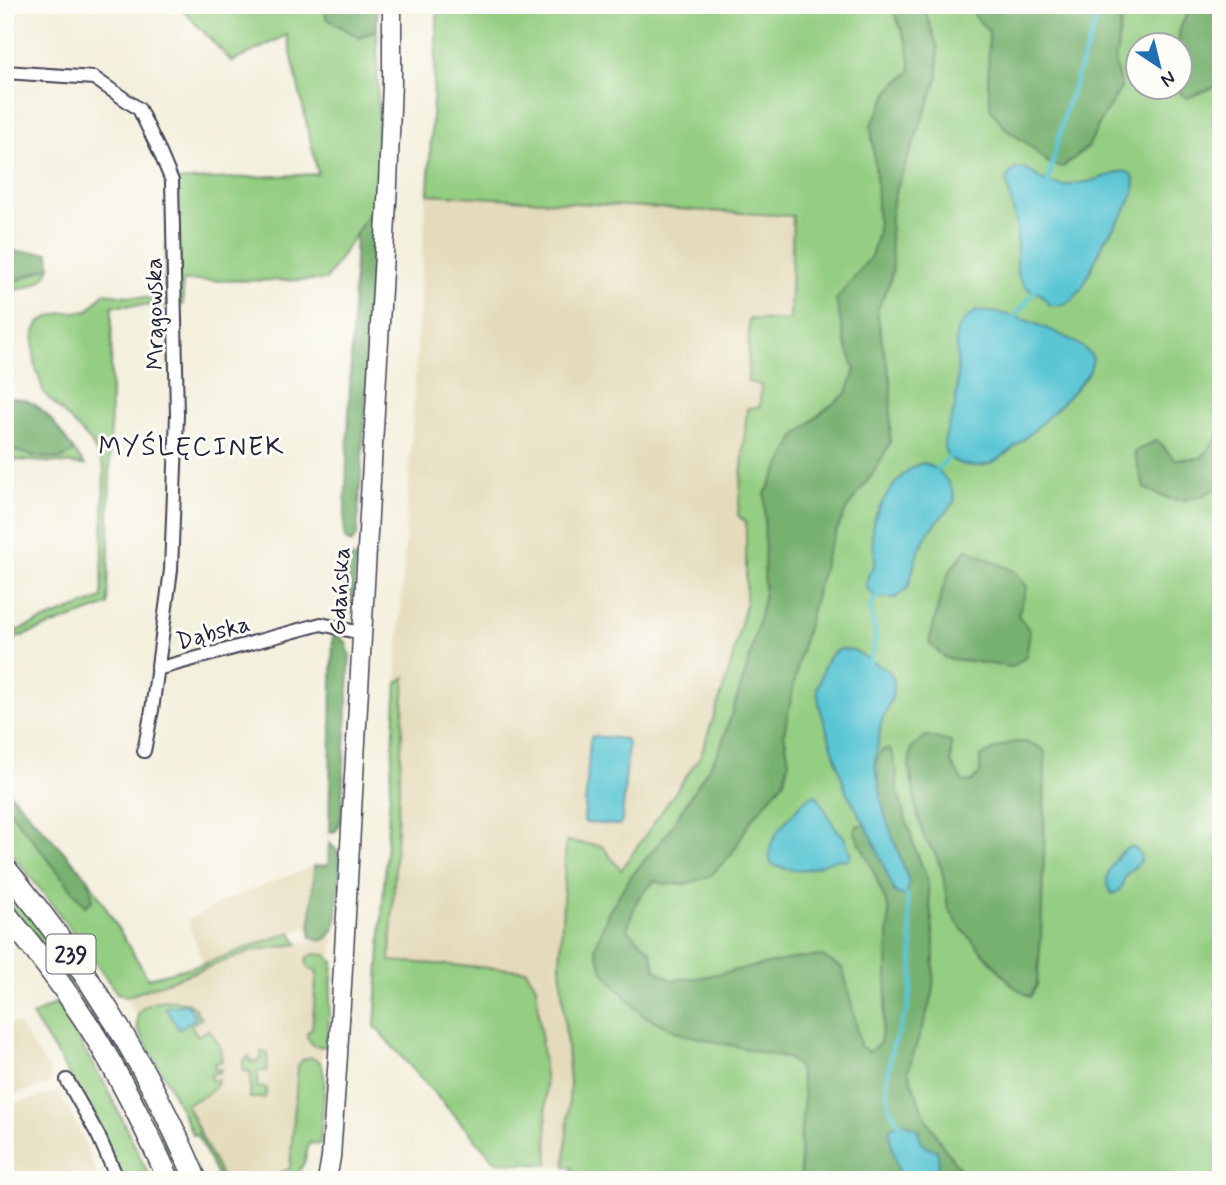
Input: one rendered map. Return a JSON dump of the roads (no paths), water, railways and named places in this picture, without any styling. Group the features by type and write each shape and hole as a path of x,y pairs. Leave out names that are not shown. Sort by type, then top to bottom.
{"main road":[{"name":"Gdańska","path":"327,1180 338,1055 388,184 392,5"},
{"name":"239","path":"5,868 65,945 114,1018 159,1100 196,1180"},
{"name":"239","path":"5,913 62,986 93,1032 132,1102 169,1180"}],"street":[{"name":"Mrągowska","path":"5,72 94,78 139,109 172,181 177,415 171,570 158,669"},
{"name":"Dąbska","path":"144,751 158,669 321,624 361,633"},
{"path":"67,1080 98,1135 118,1180"}],"water":[{"path":"1026,169 1044,181 1063,186 1124,171 1130,173 1135,180 1134,192 1124,213 1104,241 1083,286 1072,300 1062,305 1049,305 1041,294 1025,287 1017,274 1017,227 1006,179 1012,171"},
{"path":"977,311 1009,315 1035,324 1077,344 1093,358 1090,370 1081,382 1026,437 999,459 989,464 973,466 952,459 945,451 944,445 956,396 956,335 964,321"},
{"path":"924,463 945,478 955,501 927,534 917,555 908,588 895,598 879,597 866,587 875,563 872,533 874,520 891,489 907,472"},
{"path":"842,649 853,650 888,670 894,681 892,697 881,723 875,763 885,816 909,882 907,896 895,893 871,835 846,791 820,708 817,689 824,667 834,652"},
{"path":"592,736 625,739 628,743 622,822 619,825 584,821"},
{"path":"817,795 834,826 844,837 851,855 848,860 834,860 802,870 771,864 771,846 779,829 805,800"},
{"path":"1129,847 1135,848 1140,860 1126,876 1120,889 1113,894 1107,883 1110,869 1118,856"},
{"path":"187,1004 196,1018 179,1029 165,1007"},
{"path":"904,1122 918,1130 926,1147 937,1150 937,1171 925,1179 911,1180 898,1171 891,1145 890,1128"}],"waterway":[{"path":"1048,182 1066,108 1102,5"},
{"path":"1015,317 1034,292"},
{"path":"937,470 949,457"},
{"path":"870,661 876,638 870,606 877,597"},
{"path":"899,1124 889,1106 887,1083 892,1048 907,1011 913,978 907,896"}],"district":[{"name":"MYŚLĘCINEK","path":"192,446"}]}
